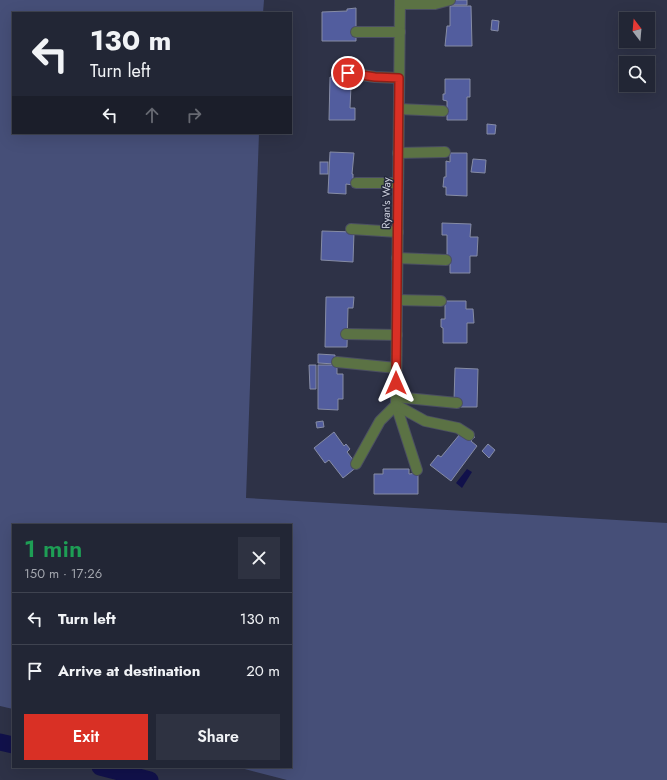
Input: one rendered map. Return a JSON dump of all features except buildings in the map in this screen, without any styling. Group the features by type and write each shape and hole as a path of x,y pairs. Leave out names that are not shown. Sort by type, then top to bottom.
{"street":[{"path":"400,2 435,4 450,0"},
{"name":"Ryan's Way","path":"400,2 396,401 406,440 417,470"},
{"path":"356,32 400,32"},
{"path":"348,73 375,77 399,78"},
{"path":"399,109 443,111"},
{"path":"398,153 446,152"},
{"path":"356,183 398,183"},
{"path":"351,229 398,232"},
{"path":"397,258 446,260"},
{"path":"397,300 441,301"},
{"path":"346,334 397,335"},
{"path":"337,362 396,368"},
{"path":"396,401 457,403"},
{"path":"396,401 425,421 441,426 458,428 469,435"},
{"path":"356,464 380,421 396,401"}],"shaded area":[{"path":"0,0 264,0 263,12 12,12 12,134 259,134 246,498 667,523 667,780 287,780 241,768 292,768 292,524 12,524 12,709 0,706"},
{"path":"467,469 472,472 462,488 456,483"}],"waterway":[{"path":"0,742 12,745"},
{"path":"104,768 150,780"}],"route":[{"path":"348,73 375,77 399,78 396,383"}]}
